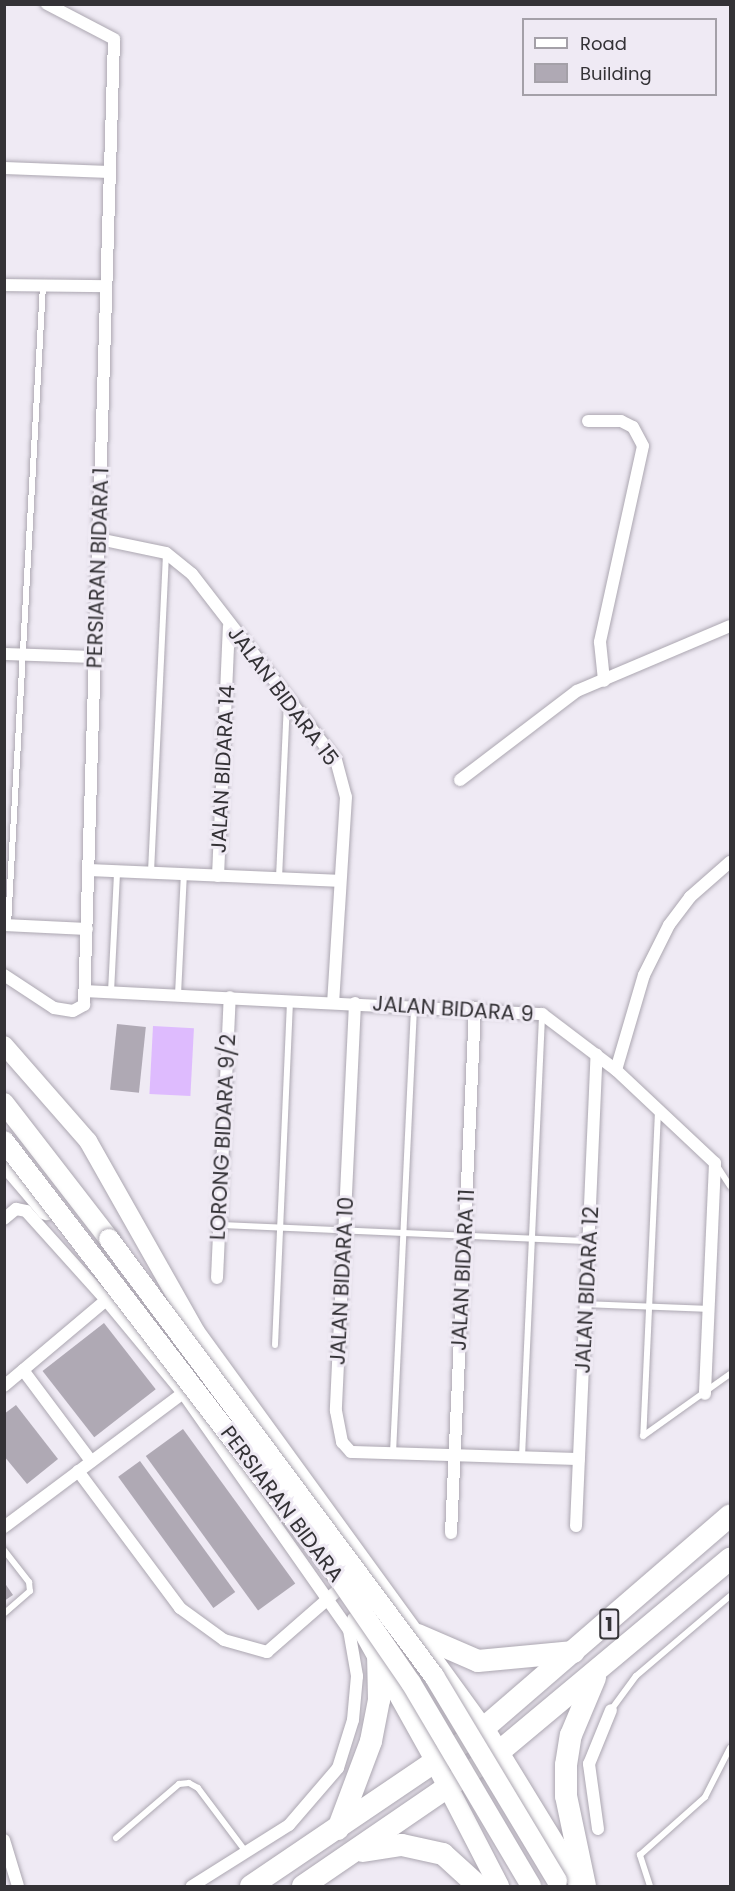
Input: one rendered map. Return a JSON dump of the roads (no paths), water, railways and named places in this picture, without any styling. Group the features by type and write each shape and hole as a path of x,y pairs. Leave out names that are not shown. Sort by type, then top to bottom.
{"highway":[{"name":"1","path":"251,1887 484,1728 578,1652 730,1516"},
{"name":"1","path":"303,1887 500,1751 596,1676 730,1559"},
{"path":"418,1635 478,1661 500,1664 578,1652"},
{"path":"337,1830 371,1741 379,1700 378,1653"},
{"path":"583,1887 566,1796 566,1765 571,1735 596,1676"},
{"path":"353,1854 402,1845 443,1854 478,1887"}],"main road":[{"name":"PERSIARAN BIDARA","path":"4,1045 88,1141 196,1332 484,1728"},
{"name":"PERSIARAN BIDARA","path":"4,1103 434,1676 559,1884"},
{"name":"PERSIARAN BIDARA","path":"4,1141 336,1574 411,1683 531,1887"},
{"name":"PERSIARAN BIDARA","path":"4,1162 378,1653 435,1762"},
{"path":"414,1722 433,1725 441,1720 452,1694 450,1680"},
{"path":"484,1728 583,1887"},
{"path":"435,1762 499,1887"},
{"path":"489,1865 493,1836 502,1825 514,1818 542,1820"}],"street":[{"name":"PERSIARAN BIDARA 1","path":"47,4 114,39 86,991"},
{"path":"4,168 110,172"},
{"path":"4,285 106,286"},
{"path":"588,422 621,421 633,426 643,446 600,642 604,681"},
{"name":"JALAN BIDARA 15","path":"99,538 166,553 192,574 229,626 287,694 343,776 333,1002"},
{"name":"JALAN BIDARA 14","path":"218,876 229,626"},
{"path":"460,780 562,700 730,626"},
{"path":"4,654 95,657"},
{"path":"616,1070 644,975 664,934 690,897 730,862"},
{"path":"89,870 337,881"},
{"path":"6,926 87,929"},
{"path":"4,975 54,1008 73,1011 84,1005 86,991"},
{"name":"JALAN BIDARA 9","path":"86,991 475,1008 542,1014 616,1070 715,1163"},
{"name":"LORONG BIDARA 9/2","path":"217,1278 230,997"},
{"name":"JALAN BIDARA 10","path":"355,1003 337,1427 351,1452 579,1459"},
{"name":"JALAN BIDARA 11","path":"451,1533 475,1008"},
{"name":"JALAN BIDARA 12","path":"576,1526 597,1054"},
{"path":"705,1394 715,1163"},
{"path":"4,1219 21,1208 106,1300 183,1393 333,1595 349,1630 356,1653 348,1745 338,1768 306,1809 192,1887"},
{"path":"4,1386 106,1300"},
{"path":"23,1370 91,1461"},
{"path":"4,1527 183,1393"},
{"path":"78,1471 180,1608 224,1640 267,1652 333,1595"},
{"path":"598,1829 589,1764 611,1710"},
{"path":"4,1840 6,1860 18,1887"}],"lane":[{"path":"6,926 24,654 43,285"},
{"path":"151,873 166,553"},
{"path":"279,878 287,694"},
{"path":"111,992 117,872"},
{"path":"178,995 184,874"},
{"path":"275,1345 290,1000"},
{"path":"393,1453 414,1005"},
{"path":"522,1457 542,1014"},
{"path":"658,1111 644,1436 730,1374"},
{"path":"715,1163 730,1186"},
{"path":"219,1225 589,1241"},
{"path":"586,1304 709,1309"},
{"path":"4,1550 29,1582 30,1591 4,1614"},
{"path":"611,1710 636,1676 730,1596"},
{"path":"650,1887 640,1856 705,1797 730,1748"},
{"path":"116,1838 179,1784 189,1783 198,1788 246,1852"}]}
